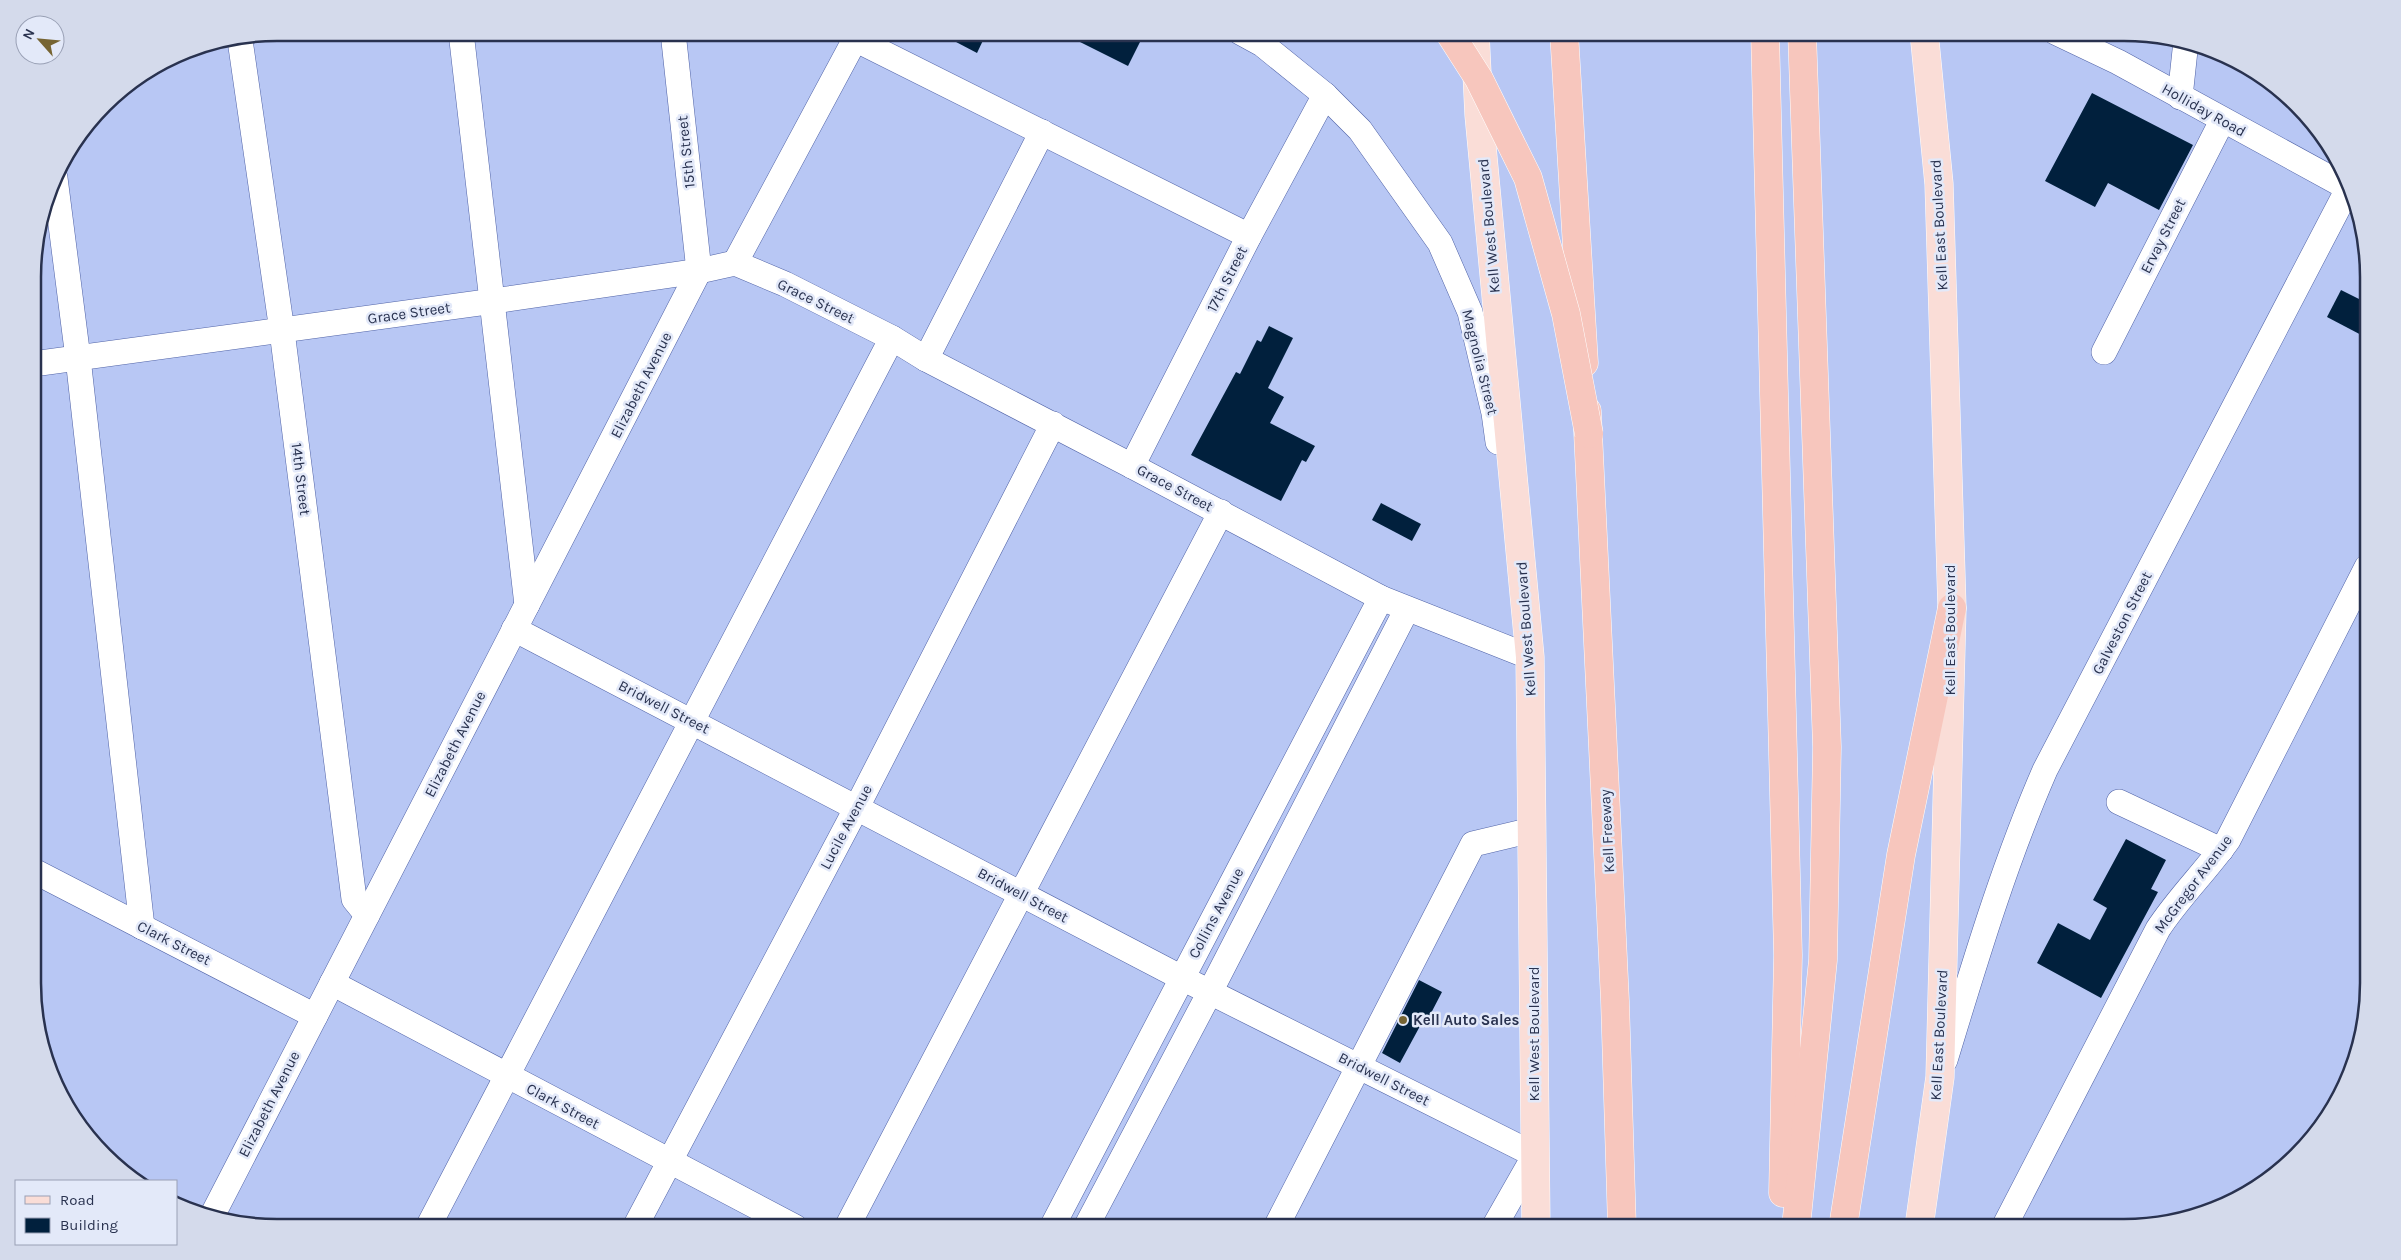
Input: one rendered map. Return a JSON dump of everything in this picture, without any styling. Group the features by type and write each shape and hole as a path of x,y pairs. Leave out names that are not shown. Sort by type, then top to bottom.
{"highway":[{"path":"1455,41 1479,79 1528,178 1566,314 1589,434"},
{"path":"1565,41 1589,434"},
{"path":"1765,41 1788,955 1782,1219"},
{"path":"1797,1219 1823,960 1827,747 1802,41"},
{"name":"Kell Freeway","path":"1589,434 1615,1001 1622,1219"},
{"path":"1844,1219 1901,855 1952,608"}],"main road":[{"name":"Kell West Boulevard","path":"1475,41 1479,115 1530,658 1536,1219"},
{"name":"Kell East Boulevard","path":"1920,1219 1940,1077 1952,608 1939,184 1926,41"}],"street":[{"path":"462,41 494,301 527,605"},
{"name":"15th Street","path":"674,41 699,271"},
{"path":"735,263 854,41"},
{"path":"867,41 1249,236"},
{"name":"Magnolia Street","path":"1256,41 1325,95 1360,130 1440,243 1470,312 1494,413 1530,658"},
{"name":"Holliday Road","path":"2074,41 2118,62 2222,121 2339,180"},
{"name":"14th Street","path":"241,44 282,331 354,899 367,915"},
{"path":"2180,97 2185,49"},
{"name":"17th Street","path":"1132,466 1249,236 1325,95"},
{"name":"Ervay Street","path":"2104,352 2222,121"},
{"path":"926,359 1042,132"},
{"path":"57,193 78,358 142,926"},
{"name":"Galveston Street","path":"1940,1077 2018,831 2045,770 2249,376 2303,279 2345,196"},
{"name":"Grace Street","path":"41,363 494,301 699,271 735,263 785,284 892,338 926,359 1053,424 1381,598 1530,658"},
{"name":"Elizabeth Avenue","path":"214,1210 699,271"},
{"path":"433,1219 892,338"},
{"name":"Lucile Avenue","path":"639,1219 857,807 1053,424"},
{"path":"851,1219 1220,512"},
{"name":"McGregor Avenue","path":"2008,1219 2158,929 2186,890 2221,850 2360,581"},
{"name":"Collins Avenue","path":"1056,1219 1381,598"},
{"name":"Collins Avenue","path":"1090,1219 1210,992 1407,609"},
{"name":"Bridwell Street","path":"514,629 1182,978 1534,1155"},
{"path":"2119,802 2221,850"},
{"path":"1280,1219 1473,844 1532,830"},
{"name":"Clark Street","path":"41,875 315,1016"},
{"name":"Clark Street","path":"332,983 779,1219"},
{"path":"1498,1219 1534,1155"}],"building":[{"path":"954,41 983,41 977,53"},
{"path":"1078,41 1140,41 1128,66"},
{"path":"2092,93 2193,145 2159,210 2108,183 2095,207 2045,181"},
{"path":"2341,290 2360,300 2360,334 2327,317"},
{"path":"1269,326 1293,338 1268,388 1284,397 1270,423 1315,446 1306,462 1302,460 1281,501 1191,455 1236,372 1240,374 1257,340 1261,342"},
{"path":"1381,503 1421,524 1412,541 1372,520"},
{"path":"2126,839 2166,860 2151,889 2158,892 2101,998 2037,963 2058,923 2090,940 2107,908 2093,900"},
{"name":"Kell Auto Sales","path":"1419,980 1442,992 1429,1017 1426,1015 1400,1063 1382,1053"}],"place":[{"name":"Kell Auto Sales","path":"1403,1020"}]}
